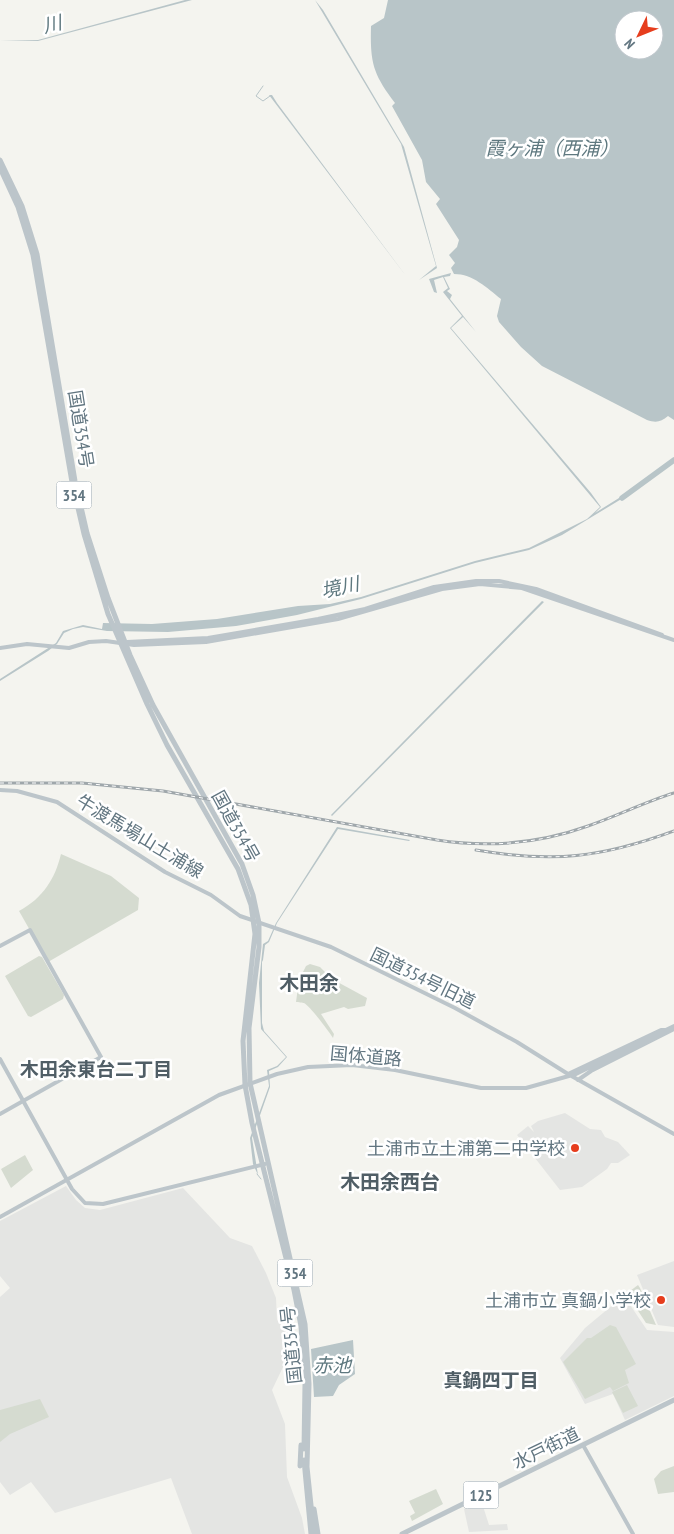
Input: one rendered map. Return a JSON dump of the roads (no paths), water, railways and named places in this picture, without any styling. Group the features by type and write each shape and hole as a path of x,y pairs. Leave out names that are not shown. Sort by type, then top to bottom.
{"highway":[{"name":"国道354号","path":"0,160 22,206 37,254 79,498 114,621"},
{"name":"国道354号","path":"0,168 18,207 33,255 77,509 114,621 147,704 243,879 256,922"},
{"name":"国道354号","path":"122,642 154,705 246,872 254,895 259,947 249,1028 248,1070 265,1164 302,1305 308,1349 307,1453 313,1534"},
{"path":"307,1384 312,1410 311,1475 313,1534"},
{"path":"307,1384 300,1471 313,1534"},
{"name":"水戸街道","path":"402,1534 674,1400"}],"street":[{"path":"0,648 27,644 69,648 89,642 208,638 318,619 359,610 434,587 476,581 499,581 536,589 644,627 674,640"},
{"name":"牛渡馬場山土浦線","path":"0,790 17,791 56,802 165,872 212,895 236,913 256,922"},
{"name":"国道354号旧道","path":"256,922 325,945 379,970 517,1042 578,1080 674,1134"},
{"path":"0,946 30,930 101,1057 0,1114"},
{"path":"578,1080 591,1071 674,1028"},
{"name":"国体道路","path":"0,1217 236,1087 276,1074 308,1067 362,1066 395,1070 481,1088 526,1088 564,1079 603,1062 666,1030 674,1028"},
{"path":"568,1074 660,1030 666,1030"},
{"path":"0,1059 67,1179 81,1200 95,1205 265,1164"},
{"path":"583,1445 633,1534"}],"water":[{"path":"185,0 192,0 38,41 0,40 38,40"},
{"path":"315,0 323,10 404,147 437,268 419,280 436,266 401,144"},
{"name":"霞ヶ浦（西浦）","path":"388,0 674,0 674,420 668,416 658,421 647,420 542,366 521,347 499,322 497,316 501,299 474,279 454,274 451,268 455,263 449,255 457,247 459,240 436,204 440,199 426,182 422,160 392,106 395,103 377,76 372,59 371,26 384,18"},
{"path":"269,95 272,95 406,276"},
{"path":"451,273 450,276 444,277 450,289 447,291 452,295 450,299 476,332 463,317 451,328 591,493 601,507 595,513 627,493 628,495 562,535 529,550 475,563 361,599 297,615 236,626 168,632 107,631 83,627 73,629 64,633 57,644 48,651 0,681 0,679 56,643 63,631 83,625 102,629 103,623 152,624 217,619 298,606 330,604 361,597 475,561 529,548 587,519 600,507 450,328 462,316 443,292 448,288 443,277 434,280 437,293 434,292 429,279"},
{"path":"542,601 544,602 332,816 331,815"},
{"path":"337,827 410,840 338,829 277,923 269,942 265,945 262,962 262,1023 264,1031 287,1057 278,1067 269,1071 270,1087 252,1138 258,1175 253,1164 250,1138 269,1086 267,1070 277,1066 286,1057 261,1029 259,983 263,944 268,941 276,923"},
{"name":"赤池","path":"353,1340 355,1374 339,1385 333,1396 314,1397 311,1349"}],"waterway":[{"path":"263,86 256,96 263,101 270,96"},
{"name":"境川","path":"622,498 674,460"},
{"path":"257,1174 261,1179"}],"railway":[{"path":"0,783 82,783 163,791 437,840 476,844 513,843 551,837 588,826 674,793"},
{"path":"476,850 529,856 576,856 623,847 674,831"}],"place":[{"name":"土浦市立土浦第二中学校","path":"575,1148"},
{"name":"土浦市立 真鍋小学校","path":"661,1300"}],"district":[{"name":"木田余","path":"309,983"},
{"name":"木田余東台二丁目","path":"96,1069"},
{"name":"木田余西台","path":"390,1182"},
{"name":"真鍋四丁目","path":"491,1380"}],"water label":[{"name":"川","path":"52,24"}]}
